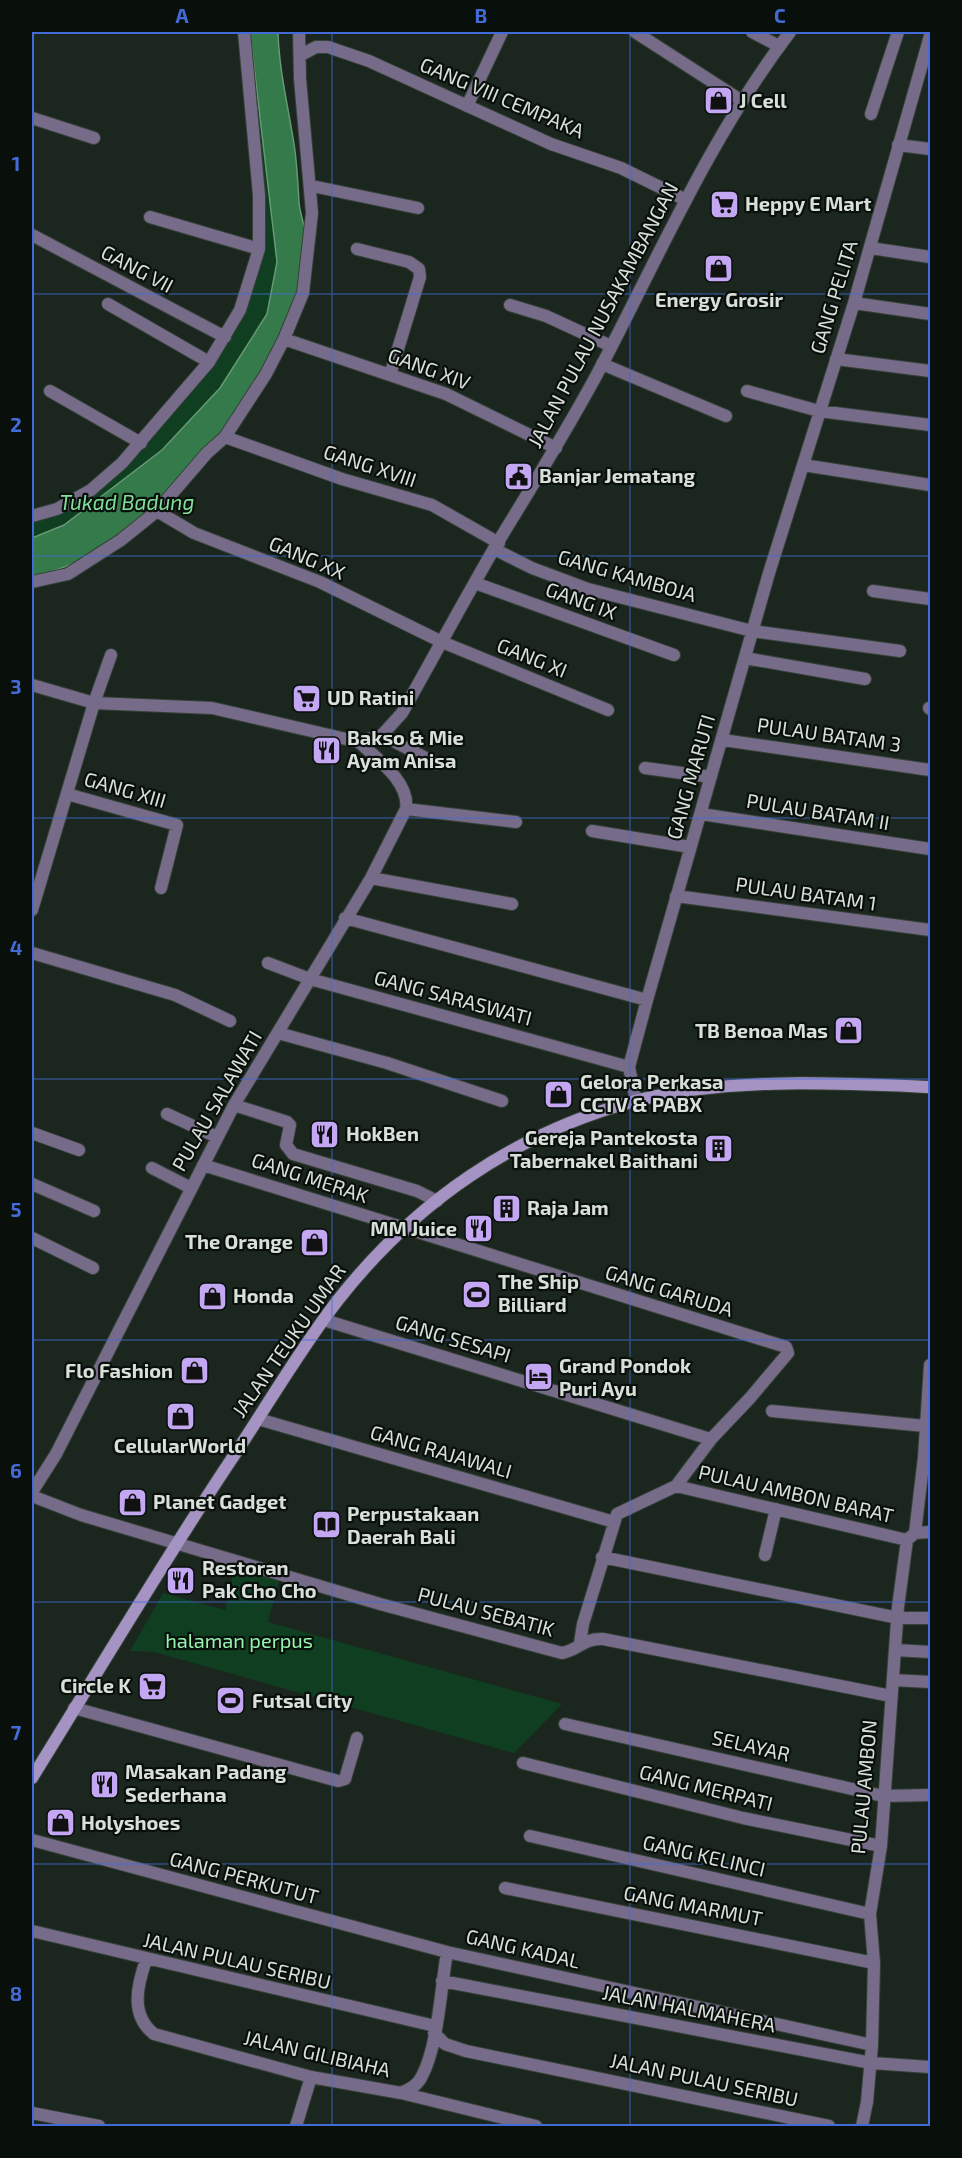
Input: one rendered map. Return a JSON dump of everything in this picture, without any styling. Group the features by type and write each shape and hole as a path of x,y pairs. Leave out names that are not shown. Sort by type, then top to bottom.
{"main road":[{"name":"JALAN TEUKU UMAR","path":"32,1778 178,1543 324,1320 368,1265 437,1201 482,1166 535,1136 576,1120 636,1101 668,1094 780,1084 930,1087"}],"street":[{"path":"32,516 57,508 91,490 141,443 209,362 240,310 259,249 259,195 244,32"},
{"path":"32,582 68,574 121,540 157,511 207,453 225,437 267,374 284,339 303,293 311,223 312,186 300,79 299,32"},
{"path":"467,106 502,32"},
{"path":"635,32 742,101"},
{"path":"752,32 779,46"},
{"name":"JALAN PULAU NUSAKAMBANGAN","path":"382,735 402,713 496,546 556,448 686,200 742,101 790,32"},
{"path":"871,114 898,32"},
{"name":"GANG PELITA","path":"803,465 854,303 930,36"},
{"name":"GANG VIII CEMPAKA","path":"301,55 316,47 332,48 369,62 551,144 621,168 686,200"},
{"path":"32,117 94,138"},
{"path":"898,145 930,149"},
{"path":"312,186 418,208"},
{"path":"150,217 259,249"},
{"name":"GANG VII","path":"32,235 225,337"},
{"path":"870,248 930,257"},
{"path":"357,249 409,262 419,270 420,277 390,375"},
{"path":"854,303 930,314"},
{"path":"108,304 209,362"},
{"path":"510,305 546,316 611,346"},
{"name":"GANG XIV","path":"284,339 446,393 556,448"},
{"path":"836,359 930,371"},
{"path":"602,364 726,416"},
{"path":"747,391 819,411 930,425"},
{"path":"50,392 141,443"},
{"name":"GANG XVIII","path":"225,437 342,480 432,505 496,546"},
{"path":"803,465 930,485"},
{"name":"GANG MARUTI","path":"636,1101 629,1067 752,631 803,465"},
{"name":"GANG XX","path":"157,511 194,533 320,582 442,642"},
{"name":"GANG KAMBOJA","path":"496,546 532,568 588,589 752,631 900,651"},
{"name":"GANG IX","path":"476,583 674,655"},
{"path":"873,591 930,599"},
{"name":"GANG XI","path":"442,642 609,710"},
{"path":"32,910 34,892 111,655"},
{"path":"745,658 864,679"},
{"path":"32,685 94,703 212,708 359,742 382,735 437,764"},
{"name":"PULAU BATAM 3","path":"723,740 930,770"},
{"path":"359,742 399,782 407,802 406,809 516,822"},
{"path":"645,768 711,777"},
{"name":"GANG XIII","path":"67,794 172,823 178,828 161,888"},
{"name":"PULAU SALAWATI","path":"32,1494 56,1454 234,1105 371,878 406,809"},
{"name":"PULAU BATAM II","path":"700,814 930,849"},
{"path":"592,831 690,847"},
{"path":"371,878 512,904"},
{"name":"PULAU BATAM 1","path":"676,896 930,930"},
{"path":"345,918 647,1000"},
{"path":"32,953 175,995 230,1022"},
{"name":"GANG SARASWATI","path":"268,963 310,979 629,1067"},
{"path":"278,1033 393,1065 502,1101"},
{"path":"234,1105 287,1122 290,1125 286,1145 293,1154 417,1191 437,1201"},
{"path":"167,1114 217,1137"},
{"path":"32,1133 79,1150"},
{"name":"GANG MERAK","path":"203,1165 406,1229"},
{"path":"152,1168 190,1188"},
{"path":"32,1184 94,1211"},
{"name":"GANG GARUDA","path":"406,1229 786,1347 788,1353 712,1438 676,1486"},
{"path":"32,1238 93,1268"},
{"name":"GANG SESAPI","path":"324,1320 707,1438"},
{"name":"PULAU AMBON","path":"871,2063 874,1963 870,1914 881,1846 898,1618 927,1457 925,1426 930,1365"},
{"path":"772,1411 925,1426"},
{"name":"GANG RAJAWALI","path":"258,1419 614,1522"},
{"path":"580,1643 602,1557 617,1514 676,1486"},
{"name":"PULAU AMBON BARAT","path":"676,1486 911,1536"},
{"name":"PULAU SEBATIK","path":"32,1494 81,1515 380,1604 562,1653 573,1650 580,1643 603,1639 891,1696"},
{"path":"765,1555 776,1509"},
{"path":"911,1536 930,1532"},
{"path":"602,1557 898,1618 930,1618"},
{"path":"895,1650 930,1652"},
{"path":"893,1680 930,1682"},
{"path":"74,1708 338,1781 345,1779 357,1738"},
{"name":"SELAYAR","path":"565,1724 883,1796 930,1795"},
{"name":"GANG MERPATI","path":"523,1763 755,1821 881,1846"},
{"name":"GANG KELINCI","path":"530,1836 870,1914"},
{"name":"GANG PERKUTUT","path":"32,1840 447,1952"},
{"name":"GANG MARMUT","path":"506,1888 874,1963"},
{"name":"JALAN PULAU SERIBU","path":"32,1931 434,2030 445,2044 466,2051 829,2127"},
{"name":"JALAN GILIBIAHA","path":"146,1960 140,1978 137,2004 143,2023 154,2034 311,2077 401,2093 413,2088 422,2077 430,2058 447,1952"},
{"name":"GANG KADAL","path":"447,1952 872,2044"},
{"name":"JALAN HALMAHERA","path":"442,1981 871,2063 930,2067"},
{"path":"862,2127 871,2063"},
{"path":"296,2127 311,2077"},
{"path":"401,2093 536,2127"},
{"path":"32,2113 99,2127"}],"green space":[{"path":"248,32 250,32 277,262 267,314 220,388 162,450 64,525 32,538 32,518 111,478 204,376 238,326 256,280 263,251"},
{"name":"halaman perpus","path":"235,1564 280,1577 268,1622 562,1704 514,1753 154,1652 130,1651 163,1593 225,1610"}],"water":[{"name":"Tukad Badung","path":"250,32 278,32 282,74 295,151 299,203 305,234 299,294 281,341 257,383 227,427 193,470 154,508 114,540 73,564 32,576 32,538 64,525 162,450 220,388 267,314 277,262"}],"place":[{"name":"J Cell","path":"718,101"},
{"name":"Heppy E Mart","path":"724,204"},
{"name":"Energy Grosir","path":"719,269"},
{"name":"Banjar Jematang","path":"518,476"},
{"name":"UD Ratini","path":"306,698"},
{"name":"Bakso & Mie Ayam Anisa","path":"326,750"},
{"name":"TB Benoa Mas","path":"849,1031"},
{"name":"Gelora Perkasa CCTV & PABX","path":"559,1094"},
{"name":"HokBen","path":"325,1134"},
{"name":"Gereja Pantekosta Tabernakel Baithani","path":"719,1149"},
{"name":"Raja Jam","path":"506,1208"},
{"name":"MM Juice","path":"478,1229"},
{"name":"The Orange","path":"314,1242"},
{"name":"The Ship Billiard","path":"477,1294"},
{"name":"Honda","path":"212,1296"},
{"name":"Flo Fashion","path":"194,1371"},
{"name":"Grand Pondok Puri Ayu","path":"538,1377"},
{"name":"CellularWorld","path":"180,1416"},
{"name":"Planet Gadget","path":"132,1502"},
{"name":"Perpustakaan Daerah Bali","path":"326,1525"},
{"name":"Restoran Pak Cho Cho","path":"181,1580"},
{"name":"Circle K","path":"152,1686"},
{"name":"Futsal City","path":"231,1701"},
{"name":"Masakan Padang Sederhana","path":"104,1784"},
{"name":"Holyshoes","path":"60,1823"}]}
